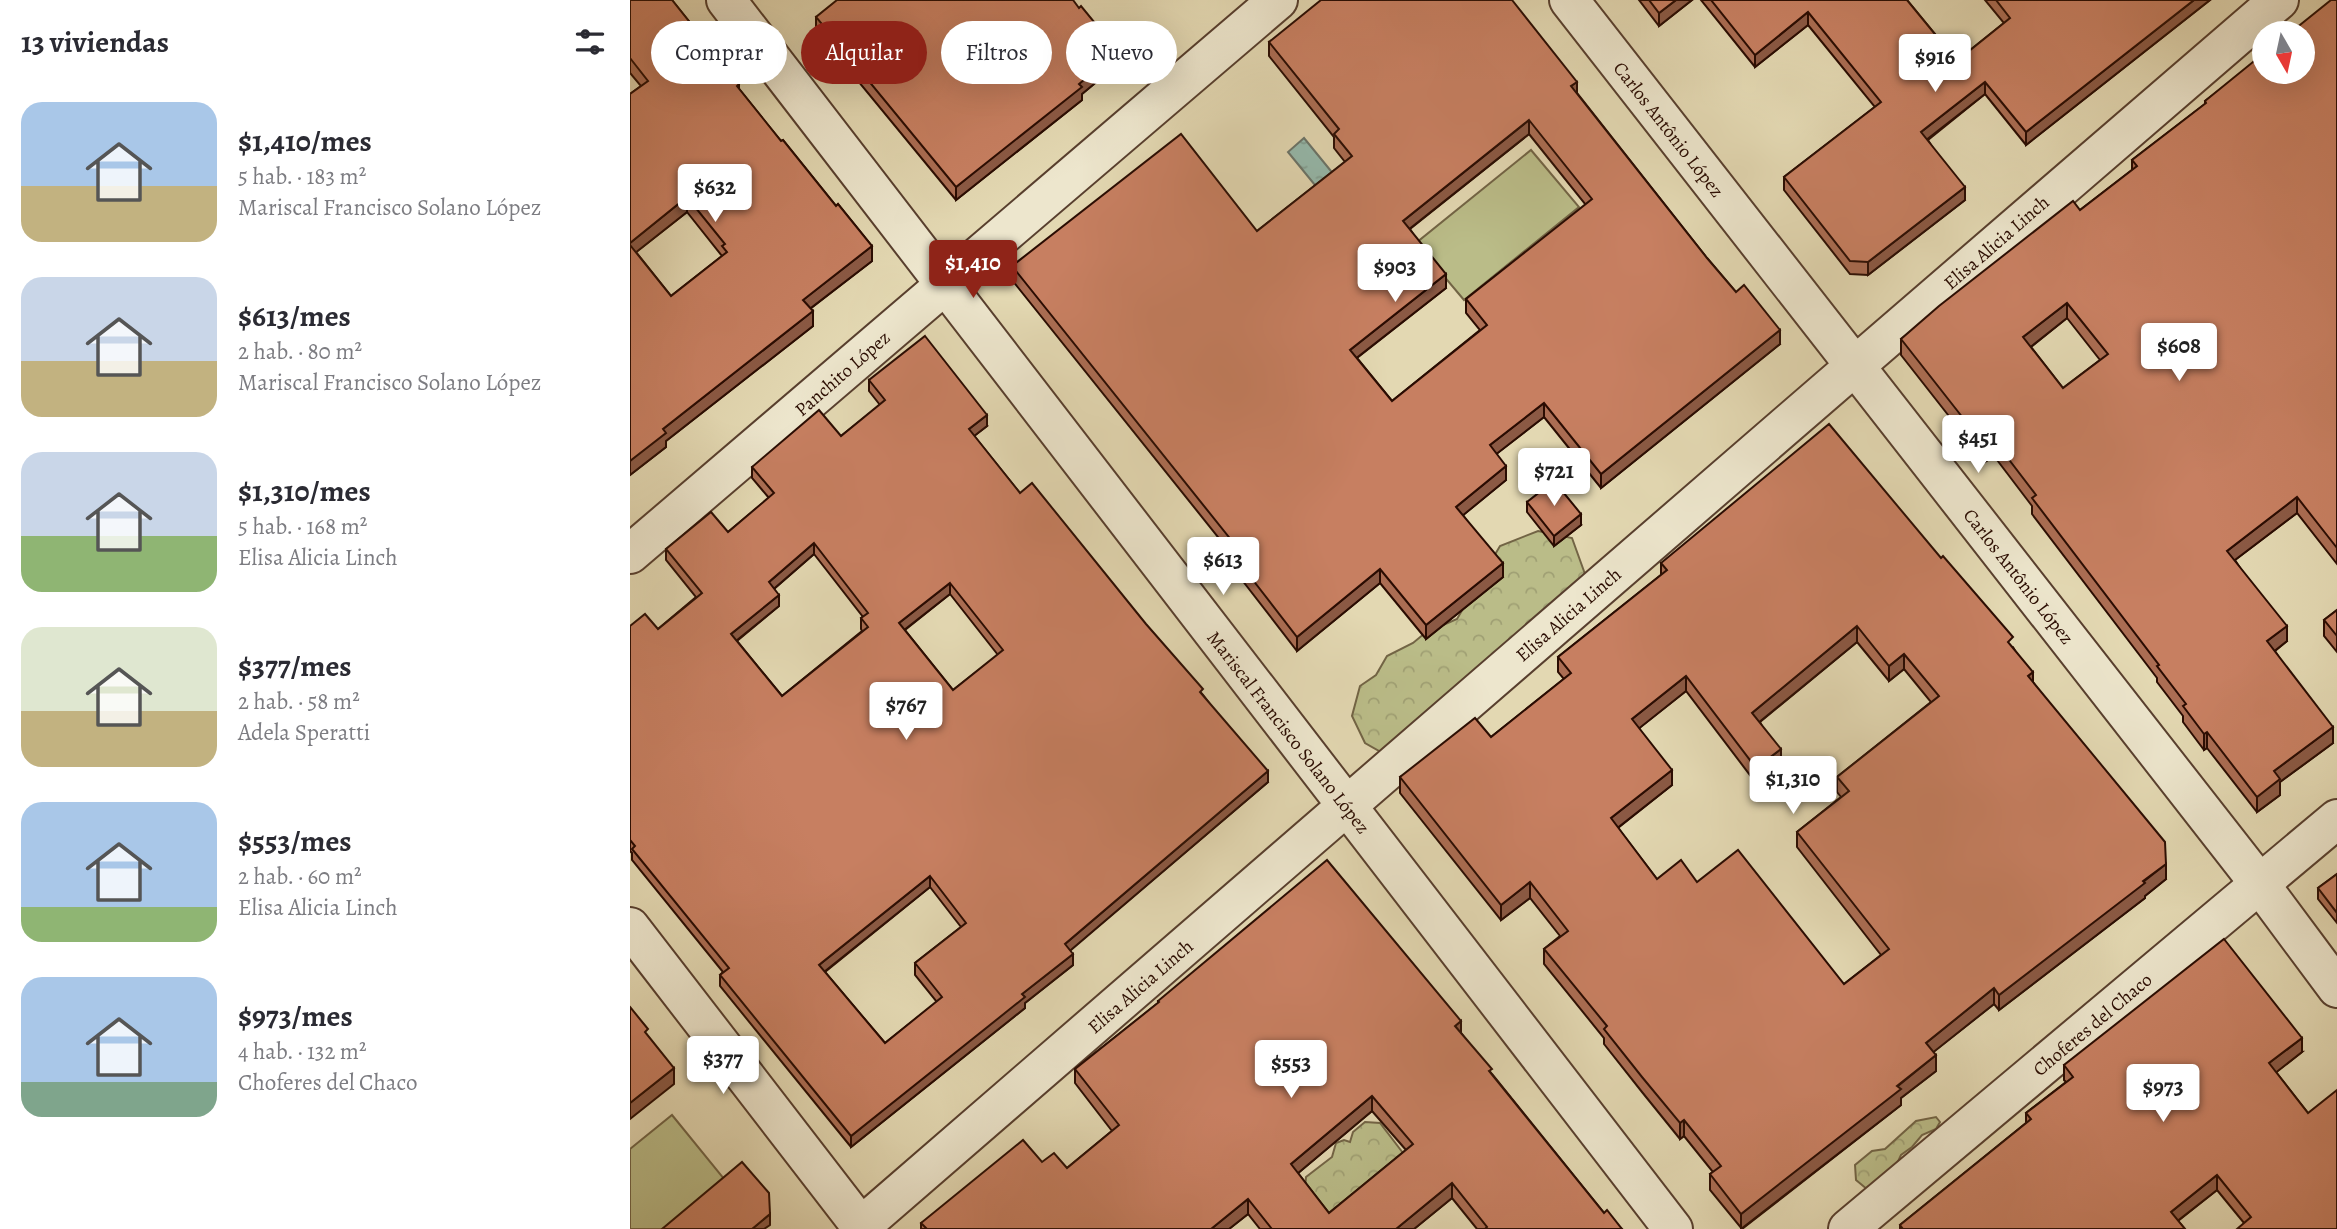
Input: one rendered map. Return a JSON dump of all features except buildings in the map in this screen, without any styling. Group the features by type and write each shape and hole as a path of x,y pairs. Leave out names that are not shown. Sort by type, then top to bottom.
{"street":[{"name":"Mariscal Francisco Solano López","path":"726,0 1673,1229"},
{"name":"Panchito López","path":"630,555 1278,0"},
{"name":"Carlos Antônio López","path":"1569,0 2259,883 2337,988"},
{"name":"Elisa Alicia Linch","path":"861,1228 1347,808 1853,365 2279,0"},
{"name":"Choferes del Chaco","path":"1848,1229 2337,819"},
{"path":"630,927 861,1228"}],"green space":[{"path":"1531,150 1579,207 1464,300 1416,243"},
{"path":"1538,531 1572,538 1585,574 1555,614 1388,756 1365,743 1352,716 1360,686 1376,675 1387,656 1413,643 1425,633 1457,619 1500,546"},
{"path":"672,1115 725,1180 664,1229 630,1229 630,1149"},
{"path":"1936,1117 1940,1122 1936,1129 1922,1135 1901,1155 1895,1168 1868,1190 1856,1180 1855,1165 1872,1151 1885,1149 1916,1121"},
{"path":"1365,1122 1380,1123 1403,1153 1323,1219 1305,1189 1306,1177 1332,1157 1336,1143 1344,1140 1350,1142 1353,1132"}],"water":[{"path":"1304,138 1335,176 1319,190 1288,152"}]}
